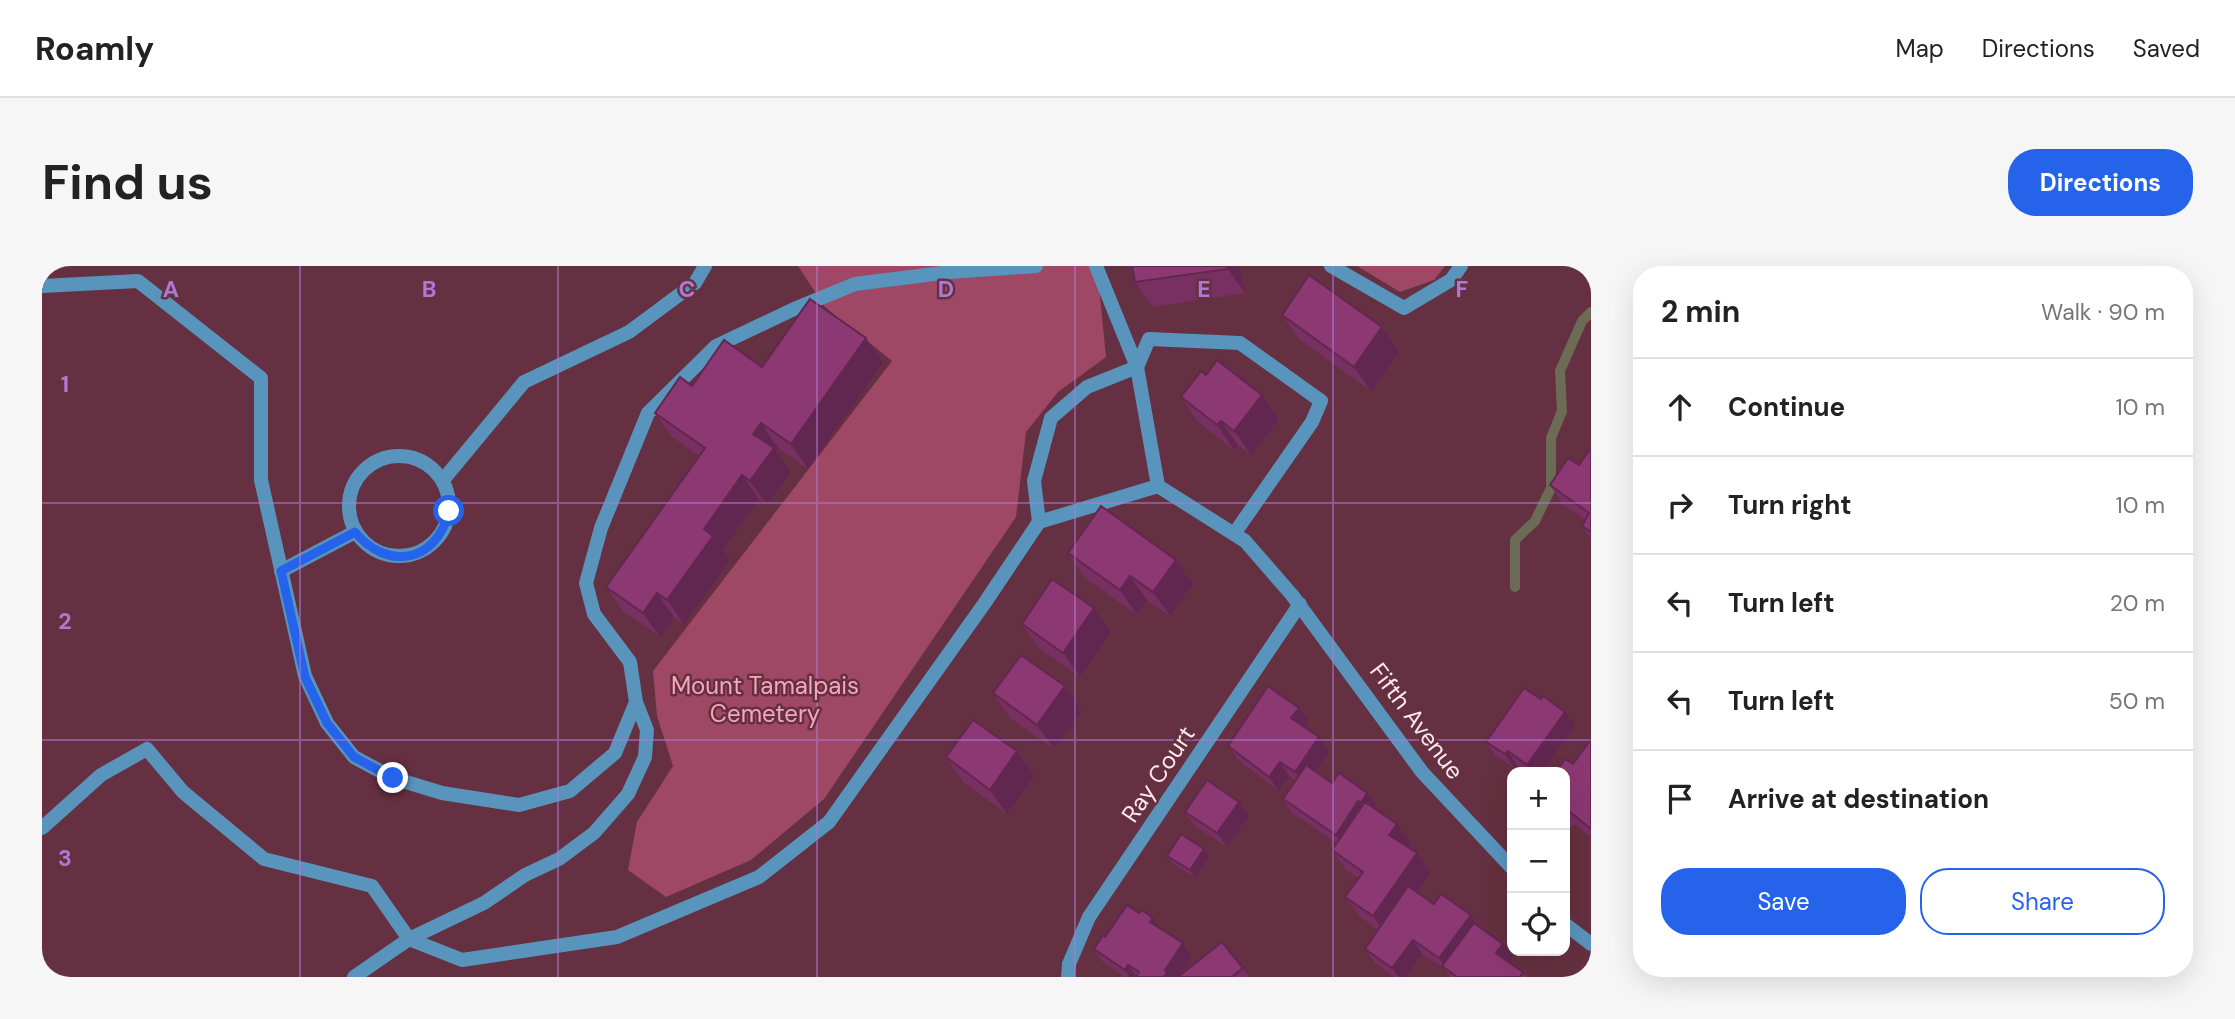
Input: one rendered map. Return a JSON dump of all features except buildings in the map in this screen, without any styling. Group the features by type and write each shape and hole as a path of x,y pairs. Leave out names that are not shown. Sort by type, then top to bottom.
{"street":[{"path":"443,480 524,382 629,332 695,283 705,266"},
{"path":"354,977 409,939 484,903 525,875 559,859 594,833 628,794 645,757 647,730 636,702 630,662 594,614 586,583 601,528 648,413 716,346 793,309 855,284 950,272 1036,266"},
{"path":"42,828 101,775 147,749 183,792 264,859 372,886 409,939 462,960 617,937 759,877 829,822 1039,522 1158,486 1137,367 1096,266"},
{"path":"1331,266 1405,308 1451,280 1461,266"},
{"path":"42,286 138,281 261,379 261,480 305,677 327,723 354,757 393,778 442,793 519,805 570,791 615,753 636,702"},
{"path":"1039,522 1034,481 1051,418 1087,387 1137,367 1149,339 1240,342 1321,401 1312,422 1234,534"},
{"path":"398,456 416,458 431,467 443,480 449,495 446,526 437,540 425,550 410,556 378,553 365,544 355,532 349,515 349,498 354,481 366,467 381,459 398,456"},
{"name":"Fifth Avenue","path":"1158,486 1245,541 1296,599 1422,772 1507,863"},
{"path":"281,571 355,532"},
{"name":"Ray Court","path":"1068,977 1069,964 1089,917 1296,599"},
{"path":"1570,928 1591,944"}],"green space":[{"name":"Mount Tamalpais Cemetery","path":"798,266 1097,266 1106,357 1058,392 1026,432 1016,517 824,799 751,860 666,897 628,870 637,822 673,766 657,716 653,671 892,361 825,307"},
{"path":"1357,266 1445,266 1434,280 1400,292"}],"waterway":[{"path":"1515,587 1515,540 1535,521 1551,488 1551,438 1562,411 1560,371 1582,321 1591,312"}],"route":[{"path":"393,778 354,757 327,723 305,677 281,571 355,532 365,544 378,553 410,556 425,550 437,540 446,526 449,511"}]}
